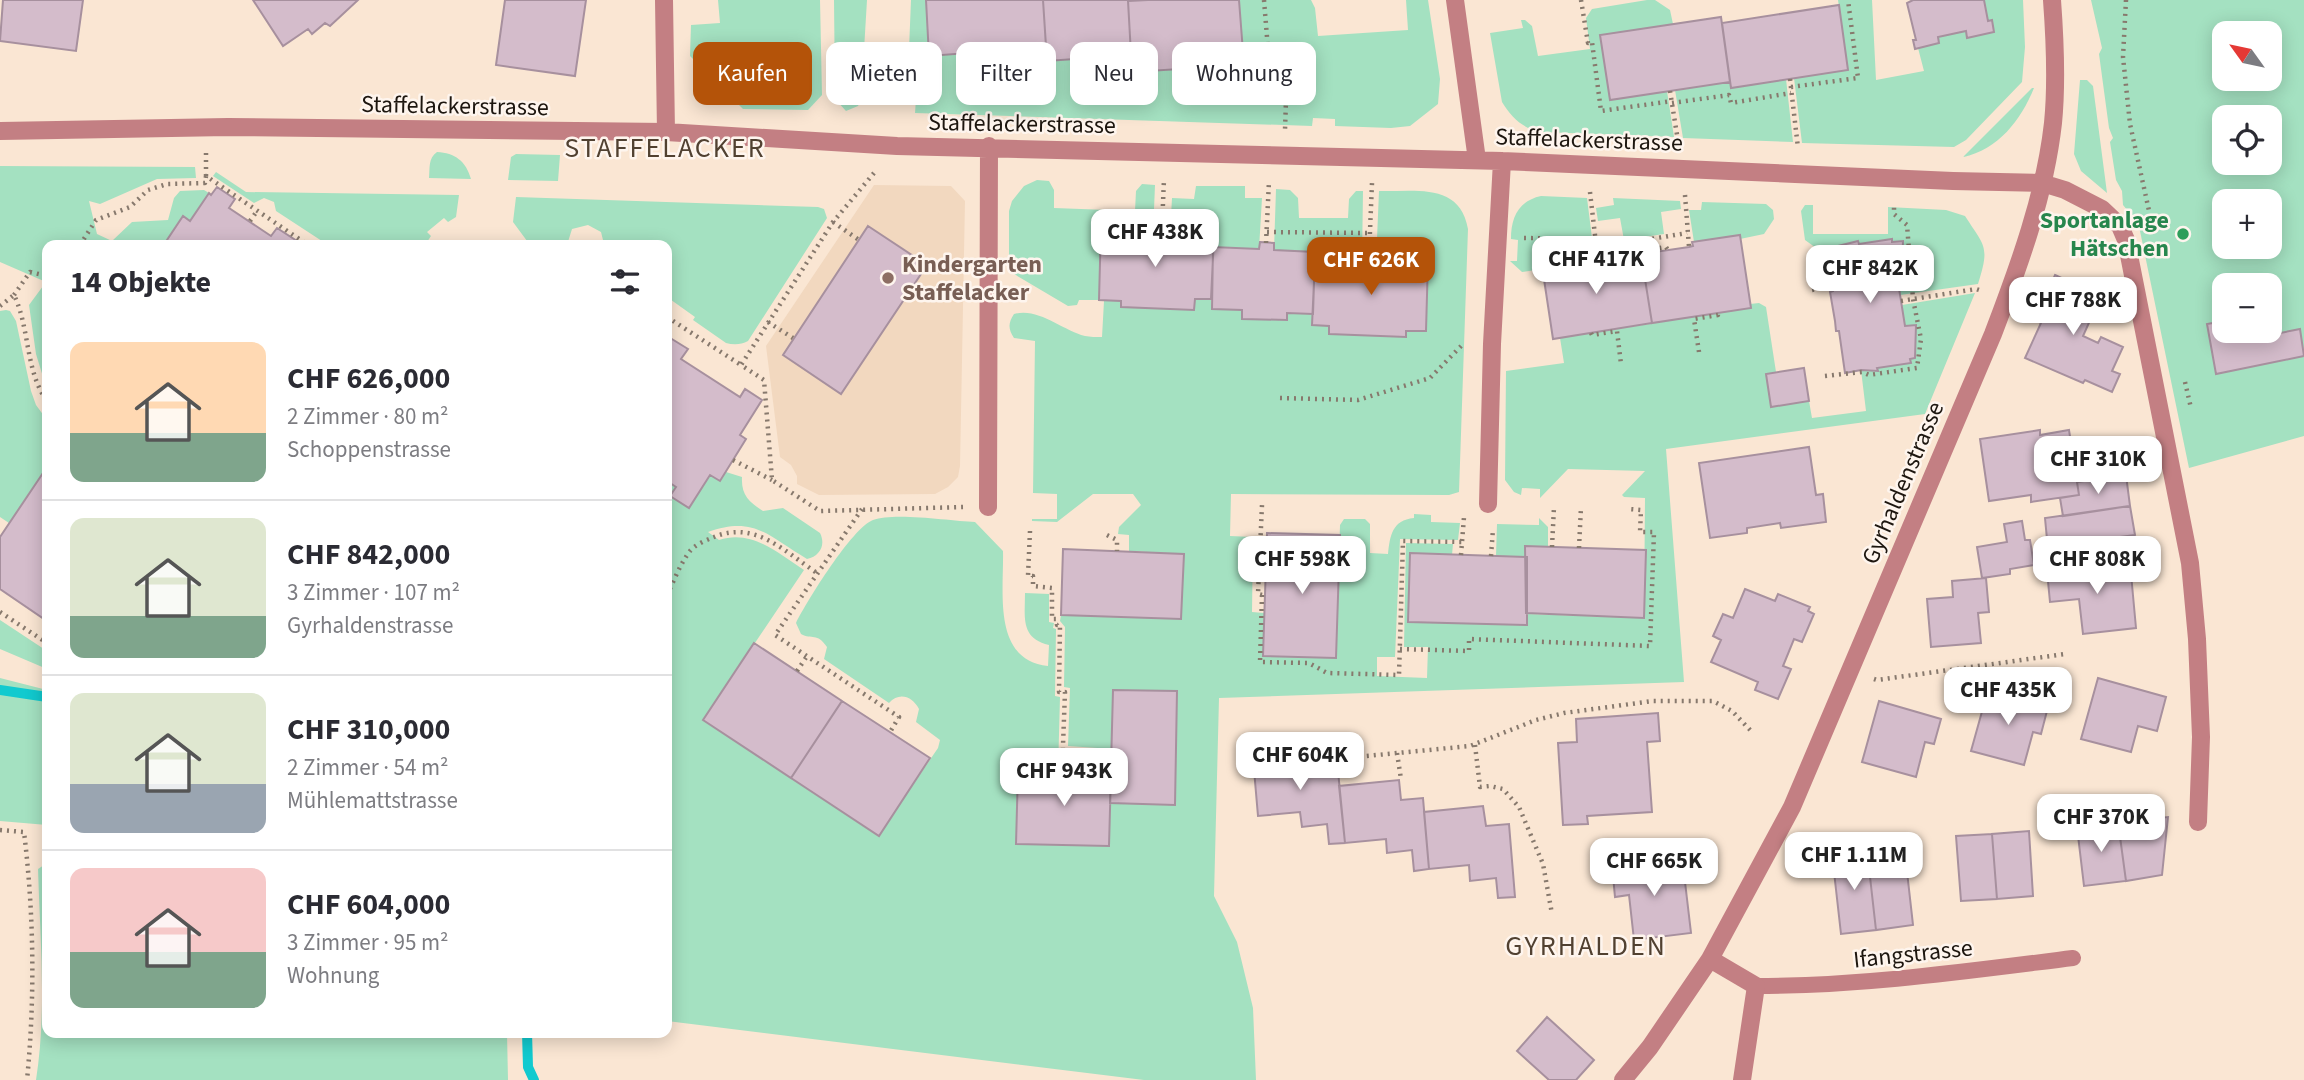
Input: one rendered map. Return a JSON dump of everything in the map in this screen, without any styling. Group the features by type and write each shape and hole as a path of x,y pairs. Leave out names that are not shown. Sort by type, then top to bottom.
{"street":[{"path":"664,0 666,132"},
{"path":"1455,0 1477,160"},
{"name":"Gyrhaldenstrasse","path":"1623,1080 1650,1047 1710,959 1792,807 1993,334 2021,257 2042,183 2053,123 2055,66 2052,0"},
{"name":"Staffelackerstrasse","path":"0,131 228,127 666,132 897,146 989,146 1477,160 2042,183 2065,190 2102,209 2120,226 2126,240 2190,563 2197,639 2201,737 2198,822"},
{"path":"988,507 989,146"},
{"path":"1488,504 1492,344 1502,161"},
{"path":"1710,959 1756,986 1742,1080"}],"lane":[{"name":"Ifangstrasse","path":"1756,986 1815,986 1932,976 2073,958"}],"path":[{"path":"1265,0 1272,99 1286,100 1266,243"},
{"path":"1581,0 1588,43 1592,42 1601,111 1729,95 1731,103 1858,78 1848,0"},
{"path":"2126,0 2123,57 2130,124 2154,233"},
{"path":"1790,79 1796,134"},
{"path":"1670,91 1677,131"},
{"path":"741,365 833,222 897,146"},
{"path":"1162,227 1165,152"},
{"path":"1369,255 1373,158"},
{"path":"1587,165 1598,261"},
{"path":"1686,169 1685,209 1689,247"},
{"path":"83,240 96,219 130,206 148,190 167,184 205,183 206,176 300,240"},
{"path":"1825,376 1917,368 1922,339 1913,299 1907,225 1894,214 1894,179"},
{"path":"250,222 257,211"},
{"path":"833,222 859,240"},
{"path":"1267,232 1370,233"},
{"path":"1597,248 1687,233"},
{"path":"1497,237 1596,239"},
{"path":"1643,240 1645,250"},
{"path":"1620,257 1621,254 1645,250 1666,247 1668,250"},
{"path":"0,306 14,295 30,272 42,275"},
{"path":"1812,290 1832,286"},
{"path":"1901,301 1951,292"},
{"path":"14,295 22,312 33,371 42,390"},
{"path":"1699,352 1694,319 1718,313"},
{"path":"672,320 764,380 772,480"},
{"path":"768,322 793,338"},
{"path":"1591,333 1617,331 1621,364"},
{"path":"1280,398 1358,400 1430,378 1464,343 1492,344"},
{"path":"2185,381 2191,408"},
{"path":"733,460 772,480 820,511 988,507"},
{"path":"1461,555 1465,504"},
{"path":"1262,505 1258,594 1263,595 1260,662 1309,663 1327,673 1399,675 1403,541 1462,542"},
{"path":"1552,547 1554,507"},
{"path":"1579,548 1581,507"},
{"path":"863,508 775,635 899,718 890,732"},
{"path":"1400,649 1469,651 1469,639 1650,646 1654,532 1640,532 1641,510 1629,509"},
{"path":"672,586 691,550 709,538 728,531 745,531 761,536 817,573"},
{"path":"1030,531 1028,576 1033,576 1033,586 1052,588 1052,619 1056,619 1056,625 1060,625 1059,692 1065,692 1062,772"},
{"path":"1107,535 1117,540 1117,551"},
{"path":"0,612 42,640"},
{"path":"1851,669 1877,680 2065,654"},
{"path":"797,671 807,656"},
{"path":"1325,761 1475,745 1536,720 1564,713 1663,701 1713,701 1732,711 1752,732"},
{"path":"1475,745 1480,787 1503,789 1519,807 1544,864 1552,914"},
{"path":"1062,751 1112,755"},
{"path":"1397,753 1401,779"},
{"path":"0,830 24,832 28,866 33,1018 27,1080"}],"shaded area":[{"name":"Kindergarten Staffelacker","path":"874,185 951,186 965,201 960,466 958,477 935,494 819,495 797,484 797,476 791,465 780,457 766,346"}],"green space":[{"path":"718,0 820,0 822,95 808,110 743,109 739,105 812,105 812,42 693,42 693,59 690,56 691,25 720,23"},
{"path":"834,0 867,0 864,42 834,42"},
{"path":"911,0 926,0 929,42 909,42"},
{"path":"1239,0 1311,0 1315,8 1318,36 1408,30 1406,0 1428,0 1440,79 1438,104 1410,126 1391,128 1335,126 1335,119 1313,118 1312,126 915,113 916,105 942,105 942,55 956,54 956,105 1056,105 1056,60 1070,59 1070,105 1158,105 1158,70 1172,69 1172,105 1316,105 1316,42 1242,42"},
{"path":"1655,0 1670,10 1673,24 1601,35 1610,100 1667,91 1674,137 1535,131 1510,113 1502,102 1490,33 1523,28 1521,20 1525,20 1532,26 1538,56 1590,49 1586,18 1592,9"},
{"path":"1838,0 1872,0 1876,80 1924,71 1918,48 1939,43 1938,37 1966,31 1992,21 1988,21 1984,0 2023,0 2025,47 2022,82 1966,140 1954,147 1802,143 1794,78 1848,70"},
{"name":"Sportanlage Hätschen","path":"2091,0 2304,0 2304,436 2189,468 2140,231 2123,205 2122,191 2116,180 2110,142 2113,138 2109,128 2099,54 2102,48"},
{"path":"1786,79 1793,142 1683,138 1675,90 1730,82 1731,87"},
{"path":"2080,80 2087,80 2093,86 2107,193 2081,171 2074,154"},
{"path":"2032,88 2029,100 2007,132 1987,148 1963,157"},
{"path":"841,105 858,105 858,106 846,111"},
{"path":"437,152 459,159 471,179 429,178 431,160"},
{"path":"516,154 560,155 558,181 508,180 511,157"},
{"path":"0,166 195,167 196,178 157,179 100,204 89,201 97,234 110,240 42,240 42,280 0,262"},
{"path":"216,172 246,192 459,195 456,217 448,222 444,218 427,232 431,236 428,240 320,240 276,211 274,202 264,198 254,203 213,176"},
{"path":"1037,180 1049,181 1054,190 1054,208 1135,211 1136,191 1142,184 1155,185 1153,234 1123,234 1123,227 1101,227 1099,300 1079,300 1077,305 1068,306 1014,274 1009,266 1009,211 1012,201 1024,186"},
{"path":"1196,186 1245,186 1245,198 1262,198 1259,249 1213,247 1213,237 1170,235 1172,198 1194,199"},
{"path":"1276,189 1290,190 1298,198 1299,218 1348,218 1349,199 1356,191 1363,191 1362,261 1315,260 1315,252 1274,250"},
{"path":"204,190 209,193 190,221 183,216 168,239 113,240 132,222 168,220 174,198 180,191"},
{"path":"1379,191 1434,193 1456,203 1468,229 1459,492 1449,495 1231,494 1230,536 1253,537 1252,612 1264,613 1263,656 1336,658 1340,525 1344,519 1365,519 1370,524 1370,553 1388,554 1394,530 1401,522 1414,518 1414,514 1431,515 1431,522 1460,523 1458,540 1400,539 1395,657 1377,657 1377,676 1427,678 1428,647 1404,647 1406,543 1453,544 1452,555 1410,554 1408,622 1526,625 1528,614 1644,618 1645,498 1622,495 1645,471 1568,469 1540,498 1540,489 1522,488 1521,495 1514,492 1505,480 1506,371 1564,363 1560,338 1750,308 1750,304 1759,303 1766,307 1776,372 1766,374 1771,407 1809,401 1812,418 1866,411 1861,370 1877,371 1877,368 1910,363 1910,359 1915,358 1916,325 1905,326 1902,305 1975,293 1925,414 1666,449 1684,682 1219,698 1214,896 1237,942 1253,1008 1256,1080 1144,1080 672,1022 672,484 676,487 710,475 720,481 726,472 742,477 745,493 758,508 763,511 783,508 820,533 821,549 807,559 771,536 750,527 724,527 708,532 719,540 731,537 754,540 804,570 703,720 878,836 938,748 940,740 916,722 919,709 913,701 897,697 889,703 824,659 827,647 817,638 801,634 796,623 842,550 873,520 908,517 975,522 1003,551 1005,622 1009,638 1017,651 1030,661 1048,666 1049,645 1033,637 1026,625 1025,593 1049,594 1049,622 1054,623 1053,628 1056,629 1055,696 1060,697 1058,772 1018,771 1016,844 1109,846 1110,803 1175,805 1177,691 1113,690 1112,749 1068,746 1070,688 1064,687 1065,627 1060,621 1061,615 1181,619 1184,554 1129,551 1129,535 1118,534 1119,527 1141,505 1133,494 1093,494 1057,522 1032,521 1057,519 1057,494 1033,493 1035,341 1014,338 1010,329 1011,320 1014,314 1032,314 1085,336 1102,337 1104,301 1121,301 1121,307 1194,310 1195,299 1211,299 1212,309 1242,310 1242,319 1286,320 1287,313 1313,314 1312,325 1329,326 1329,334 1405,337 1406,331 1426,331 1428,261 1406,259 1406,264 1376,263"},
{"path":"1541,196 1587,198 1595,262 1590,262 1589,259 1522,272 1510,261 1517,261 1518,240 1511,239 1514,217 1521,206"},
{"path":"516,197 818,207 824,209 827,218 748,341 734,344 726,343 693,320 695,317 672,301 672,240 603,240 601,232 588,225 572,229 569,240 526,240 513,222"},
{"path":"1613,198 1680,201 1681,209 1661,212 1664,234 1624,240 1620,218 1598,221 1596,208 1614,205"},
{"path":"1702,202 1766,204 1773,210 1774,219 1764,234 1740,239 1739,235 1694,242 1689,210 1701,210"},
{"path":"1805,205 1813,205 1813,234 1888,234 1888,207 1946,210 1965,216 1983,247 1984,262 1978,284 1900,295 1897,276 1903,274 1903,241 1892,242 1891,239 1859,244 1858,241 1826,249 1823,253 1805,240 1801,211"},
{"path":"42,287 42,374 36,354 29,305"},
{"path":"0,311 10,311 16,321 31,391 42,413 42,474 9,523 0,517"},
{"path":"1539,518 1548,527 1548,547 1526,546 1525,557 1496,556 1497,524 1539,525"},
{"path":"0,620 42,648 42,667 0,649"},
{"path":"0,678 42,689 42,825 0,821"},
{"path":"1067,757 1112,759 1111,773 1067,773"},
{"path":"42,866 42,1001 41,948 38,869"},
{"path":"42,1001 42,1038 507,1038 508,1080 36,1080"}],"building":[{"path":"3,0 83,0 76,51 0,41"},
{"path":"253,0 358,0 330,26 325,23 312,34 308,29 283,46"},
{"path":"505,0 586,0 575,76 496,65"},
{"path":"926,0 1043,0 1046,42 956,42 956,54 942,55 942,42 928,42"},
{"path":"1043,0 1128,0 1130,42 1070,42 1070,59 1056,60 1056,42 1046,42"},
{"path":"1239,0 1242,42 1172,42 1172,70 1158,70 1158,42 1130,42 1128,1"},
{"path":"1913,0 1984,0 1988,21 1992,20 1994,32 1967,38 1966,31 1938,37 1939,43 1915,49 1913,40 1916,40 1907,3"},
{"path":"1839,5 1848,70 1731,88 1722,23"},
{"path":"1721,17 1730,82 1610,100 1600,35"},
{"path":"217,187 235,199 229,208 271,236 277,228 295,240 167,240 183,216 190,221 209,193 211,195"},
{"path":"868,226 927,265 841,394 783,355"},
{"path":"1101,226 1124,227 1123,234 1153,234 1153,226 1170,227 1170,235 1214,237 1211,299 1195,299 1194,310 1121,307 1121,301 1099,300"},
{"path":"1740,235 1751,308 1652,323 1641,254 1689,247 1693,246 1692,242"},
{"path":"1892,239 1892,242 1903,241 1902,274 1897,276 1905,326 1916,325 1915,358 1910,359 1911,363 1877,368 1878,371 1845,373 1830,292 1833,291 1826,249 1858,241 1859,244"},
{"path":"1260,242 1274,243 1274,250 1315,252 1313,314 1287,313 1287,320 1242,319 1242,310 1212,309 1213,247 1259,249"},
{"path":"1641,254 1652,323 1553,339 1542,266"},
{"path":"1362,255 1377,256 1376,263 1406,264 1406,259 1428,260 1426,331 1406,331 1406,337 1329,334 1329,326 1312,325 1315,260 1362,261"},
{"path":"2055,275 2101,296 2083,336 2098,343 2101,337 2123,347 2112,371 2120,374 2112,392 2085,380 2083,383 2025,358 2041,323 2035,320"},
{"path":"2212,323 2212,343 2282,343 2282,333 2300,329 2304,356 2216,374 2207,324"},
{"path":"672,339 688,349 681,359 740,397 745,389 762,400 740,435 746,439 720,481 710,475 689,508 672,497 676,487 672,484"},
{"path":"1804,368 1809,401 1771,407 1766,374"},
{"path":"2040,430 2040,435 2069,430 2079,495 2031,502 2031,495 1989,501 1980,439"},
{"path":"1809,447 1816,495 1823,494 1826,522 1781,528 1780,523 1747,528 1747,533 1710,538 1699,463"},
{"path":"42,474 42,618 0,589 0,537"},
{"path":"2126,475 2130,506 2063,516 2060,498 2079,495 2077,482"},
{"path":"2130,506 2135,535 2089,541 2091,567 2050,571 2045,518"},
{"path":"2022,521 2025,540 2030,540 2034,565 2010,569 2010,574 1982,578 1977,547 2007,542 2004,524"},
{"path":"1267,533 1340,535 1336,658 1263,656"},
{"path":"1525,546 1646,550 1644,618 1526,613"},
{"path":"1063,549 1184,554 1181,619 1061,615"},
{"path":"1410,553 1527,557 1527,625 1408,622"},
{"path":"2130,563 2136,628 2083,634 2079,599 2050,602 2047,571"},
{"path":"1986,578 1989,612 1978,613 1981,643 1931,647 1927,599 1953,597 1952,581"},
{"path":"1745,589 1775,601 1778,594 1810,607 1808,611 1814,614 1802,642 1794,639 1783,666 1791,669 1778,699 1755,690 1758,682 1711,662 1721,640 1713,636 1723,614 1733,618"},
{"path":"754,643 842,701 791,778 703,720"},
{"path":"2098,678 2166,697 2157,731 2138,726 2131,752 2081,739"},
{"path":"1113,690 1177,691 1175,805 1110,803"},
{"path":"1988,690 2048,707 2041,734 2033,732 2024,765 1971,751"},
{"path":"842,701 930,758 879,836 791,778"},
{"path":"1879,701 1941,719 1934,744 1925,742 1916,777 1862,762"},
{"path":"1658,713 1660,741 1647,742 1652,812 1587,816 1588,824 1563,825 1558,743 1577,742 1576,719"},
{"path":"1315,752 1317,774 1338,771 1345,843 1329,844 1327,824 1302,827 1300,812 1258,816 1253,758"},
{"path":"1018,771 1111,773 1109,846 1016,844"},
{"path":"1399,780 1401,800 1423,798 1429,869 1414,871 1412,850 1387,853 1386,839 1345,843 1339,786"},
{"path":"1483,806 1486,826 1509,824 1515,897 1498,898 1496,878 1470,881 1469,865 1429,869 1424,812"},
{"path":"2168,817 2162,875 2126,881 2118,822"},
{"path":"2118,822 2126,881 2084,886 2077,827"},
{"path":"2029,831 2033,896 1997,899 1992,834"},
{"path":"1992,834 1997,899 1961,901 1956,836"},
{"path":"1904,845 1913,925 1876,930 1867,850"},
{"path":"1867,850 1876,930 1841,934 1832,854"},
{"path":"1658,860 1659,868 1683,865 1691,933 1634,940 1629,895 1615,897 1612,865"},
{"path":"1547,1017 1594,1060 1576,1080 1549,1080 1517,1051"}],"waterway":[{"path":"0,690 42,696"},
{"path":"527,1038 528,1067 534,1080"}],"place":[{"name":"Sportanlage Hätschen","path":"2183,234"},
{"name":"Kindergarten Staffelacker","path":"888,278"}],"district":[{"name":"STAFFELACKER","path":"665,148"},
{"name":"GYRHALDEN","path":"1586,946"}]}
